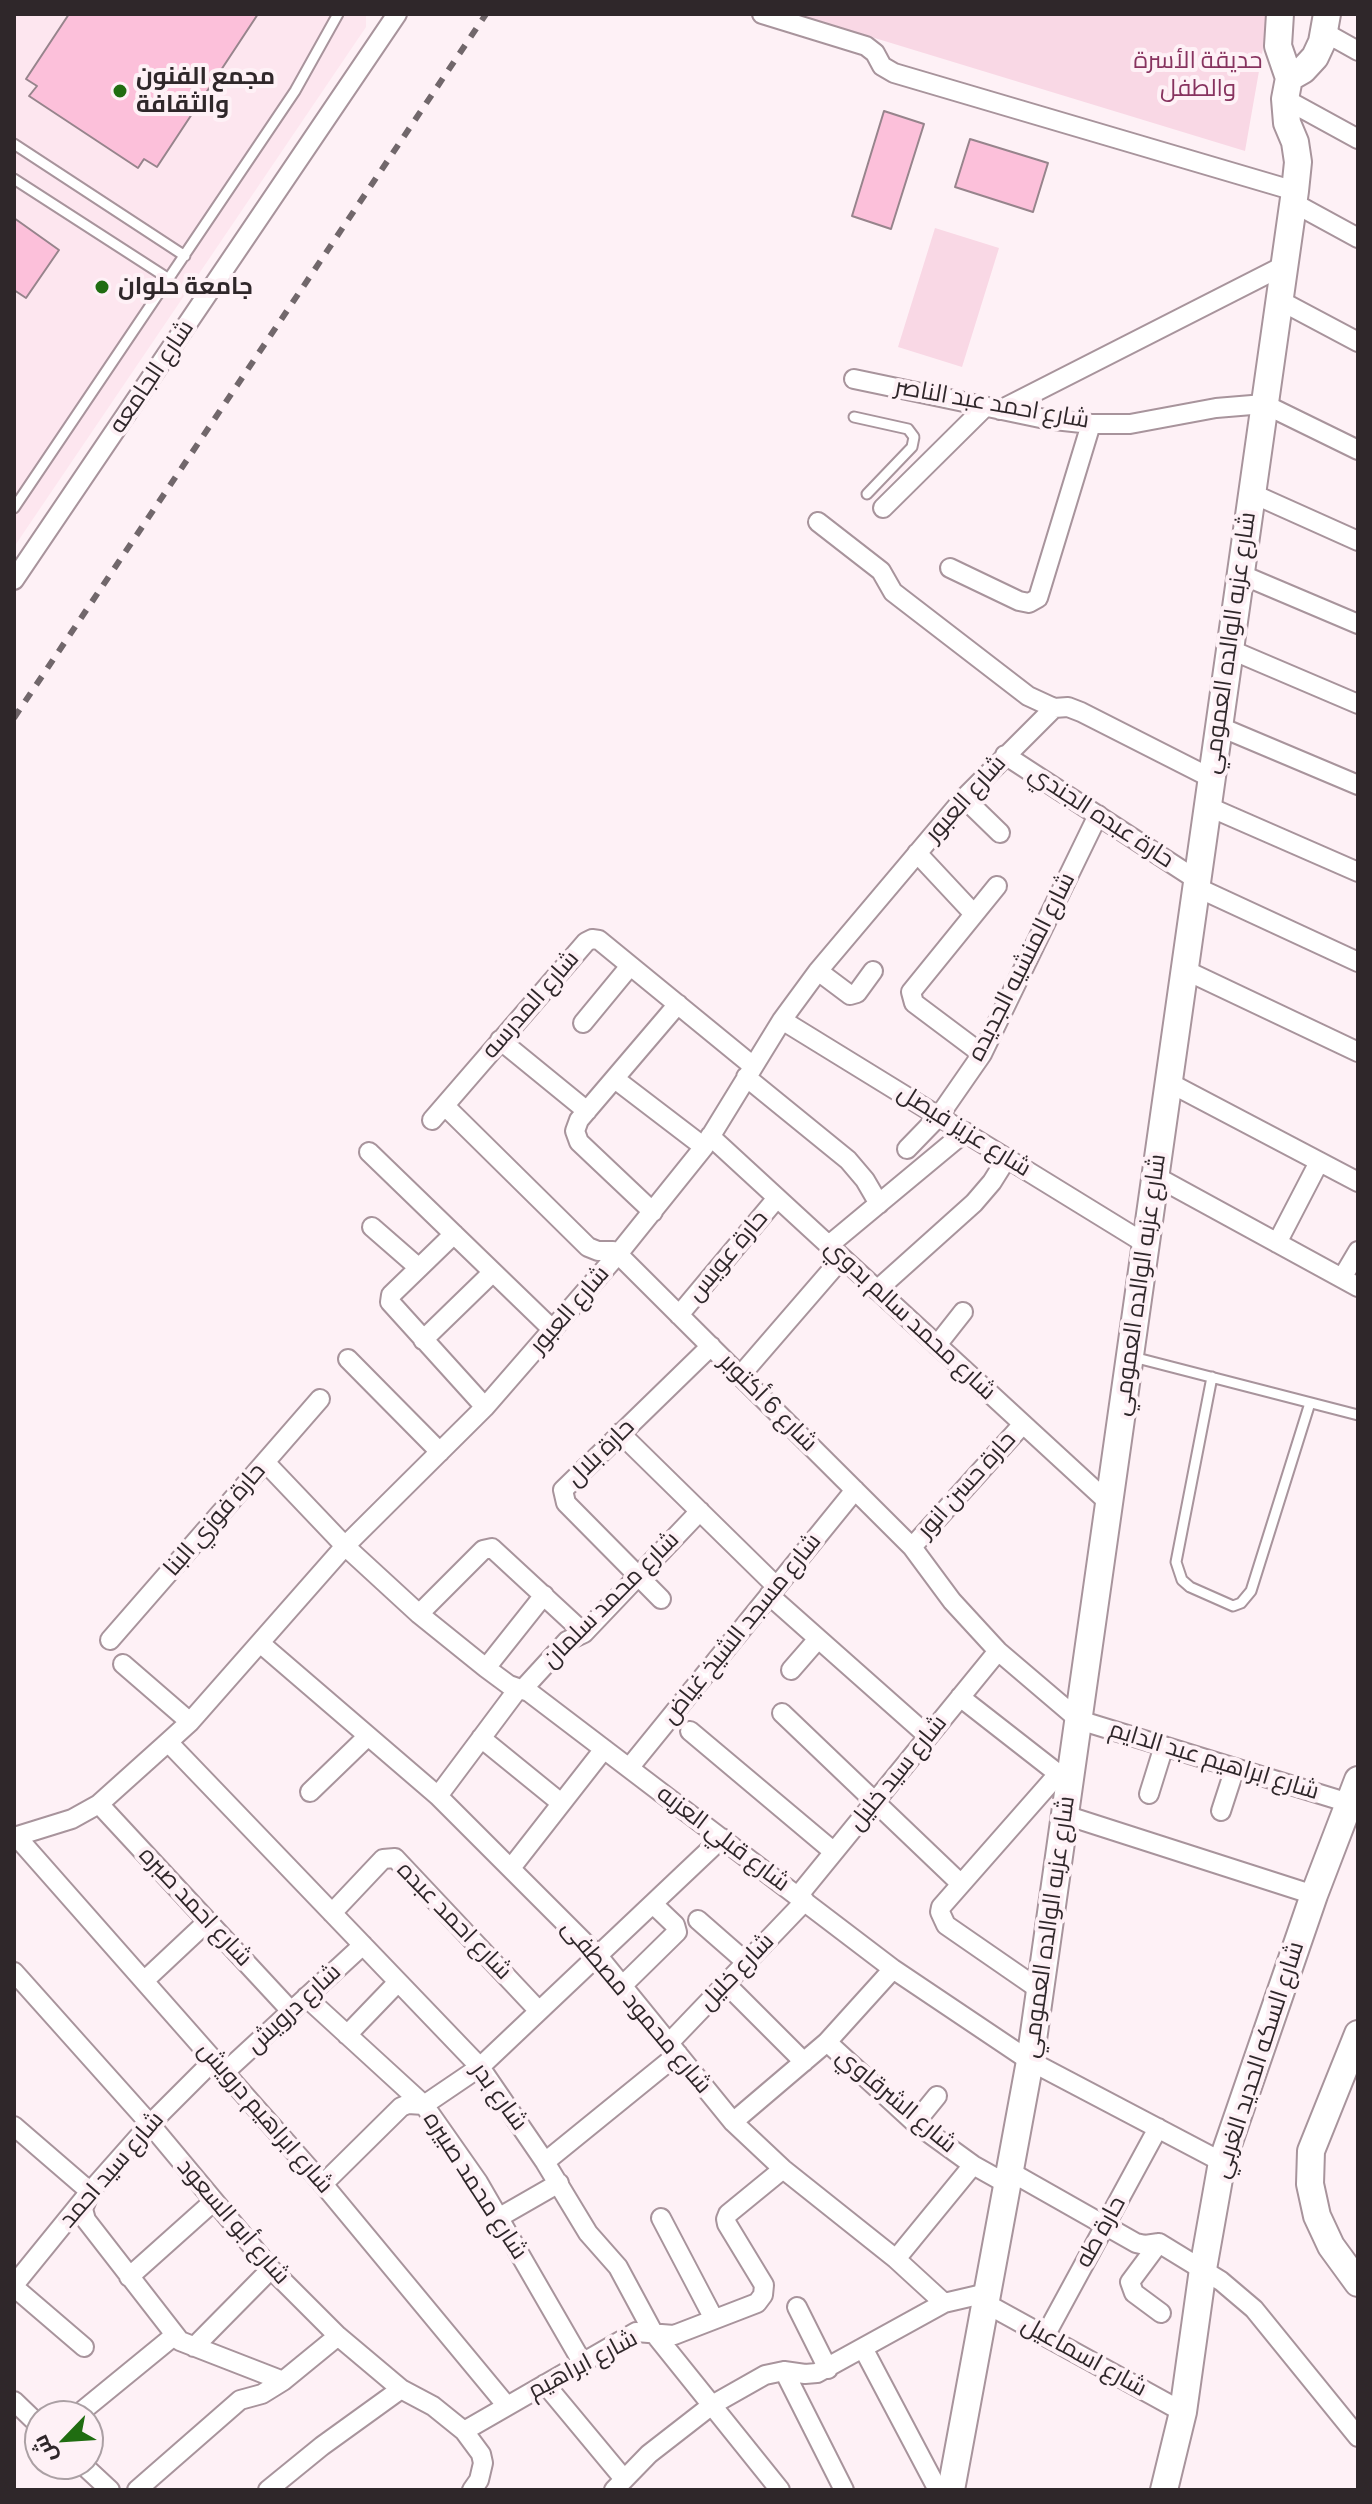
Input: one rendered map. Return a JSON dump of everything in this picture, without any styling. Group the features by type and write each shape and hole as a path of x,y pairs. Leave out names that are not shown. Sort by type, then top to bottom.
{"street":[{"name":"شارع الجامعه","path":"14,580 397,14"},
{"path":"762,14 866,46 875,53 882,66 894,73 1294,196 1358,238"},
{"name":"شارع عزبه الوالده العمومي","path":"951,2490 1030,2061 1065,1815 1064,1778 1079,1720 1294,196 1298,162 1295,142 1287,123 1287,89 1278,46 1280,14"},
{"path":"1358,51 1326,23 1315,57 1287,89 1358,139"},
{"path":"890,501 992,408 1283,266"},
{"path":"1279,300 1358,342"},
{"name":"شارع احمد عبد الناصر","path":"854,379 1045,419 1091,424 1130,424 1216,408 1264,404"},
{"path":"1264,404 1358,450"},
{"path":"950,568 1019,601 1029,603 1038,598 1091,424"},
{"path":"1251,493 1358,541"},
{"path":"818,522 881,571 893,592 1028,696 1054,708 1068,707 1081,712 1211,778"},
{"path":"1240,574 1358,624"},
{"path":"1229,649 1358,704"},
{"name":"شارع العبور","path":"15,1836 72,1819 99,1804 190,1722 345,1546 485,1407 618,1254 707,1142 782,1020 818,971 964,798 1054,708"},
{"path":"1218,726 1358,785"},
{"name":"حارة عبده الجندي","path":"1005,755 1196,884 1358,962"},
{"path":"964,798 1000,833"},
{"path":"1207,806 1358,872"},
{"name":"شارع المنشيه الجديده","path":"907,1149 939,1116 982,1054 1098,815"},
{"path":"917,853 974,914"},
{"path":"982,1054 914,1003 911,992 997,886"},
{"name":"شارع المدرسه","path":"438,1113 589,940 599,940 678,1004 848,1160 879,1204"},
{"path":"583,1023 630,966"},
{"path":"1185,970 1356,1046"},
{"path":"818,971 850,995 857,993 873,971"},
{"path":"653,1212 579,1142 577,1125 678,1004"},
{"name":"شارع عزيز فيصل","path":"782,1020 1146,1244"},
{"path":"500,1040 587,1111"},
{"name":"شارع محمد سالم بدوي","path":"615,1079 707,1142 777,1198 1109,1503"},
{"path":"1168,1082 1358,1182"},
{"name":"شارع 6 أكتوبر","path":"438,1113 588,1247 618,1254 912,1547 952,1601 998,1651 1079,1720"},
{"path":"740,1376 835,1252 879,1204 965,1132"},
{"path":"369,1152 553,1330"},
{"path":"877,1290 974,1203 1007,1158"},
{"path":"1277,1243 1319,1162"},
{"path":"1155,1176 1350,1283 1358,1251"},
{"name":"حارة عويس","path":"679,1315 777,1198"},
{"path":"372,1227 419,1268"},
{"path":"454,1234 391,1295 390,1302 485,1407"},
{"path":"423,1340 493,1272"},
{"path":"937,1345 963,1312"},
{"name":"حارة بلال","path":"661,1599 566,1503 563,1494 565,1485 711,1346"},
{"path":"348,1359 440,1452"},
{"name":"حارة فوزي البنا","path":"110,1640 320,1399"},
{"name":"حارة حسن انور","path":"912,1547 1023,1424"},
{"path":"620,1433 700,1511 818,1639 928,1736"},
{"name":"شارع قبلي العزبه","path":"265,1462 345,1546 419,1614 486,1668 521,1689 604,1749 893,1969 1030,2061 1222,2162"},
{"name":"شارع مسجد الشيخ غياض","path":"629,1768 855,1490"},
{"name":"شارع محمد سلمان","path":"438,1796 521,1689 567,1641 584,1633 700,1511"},
{"path":"419,1614 483,1550 489,1548 497,1550 584,1633"},
{"path":"486,1668 544,1595"},
{"path":"791,1670 818,1639"},
{"name":"شارع محمود مصطفى","path":"260,1643 438,1796 598,1956 733,2122 783,2169 896,2259 944,2303"},
{"name":"شارع سيد خليل","path":"801,1898 834,1852 998,1651"},
{"path":"123,1664 190,1722"},
{"path":"960,1697 1064,1778 941,1907 941,1917 946,1925 1040,1990"},
{"path":"782,1713 961,1884"},
{"name":"شارع ابراهيم عبد الدايم","path":"1079,1720 1235,1768 1354,1791"},
{"path":"690,1731 834,1852"},
{"path":"310,1792 368,1736"},
{"path":"481,1738 561,1803"},
{"name":"شارع بدر","path":"168,1742 480,2067 559,2183 588,2233 618,2267 653,2332 780,2490"},
{"path":"1149,1794 1164,1746"},
{"path":"511,1868 604,1749"},
{"path":"1221,1811 1235,1768"},
{"name":"شارع السكه الحديد الغربي","path":"1164,2490 1183,2412 1222,2162 1314,1895 1354,1791"},
{"name":"شارع احمد صبره","path":"99,1804 291,2011"},
{"path":"1065,1815 1314,1895"},
{"name":"شارع ابراهيم درويش","path":"15,1836 323,2184 507,2406"},
{"path":"323,2184 401,2107 424,2105 480,2067 722,1838"},
{"name":"شارع احمد عبده","path":"332,1913 383,1859 395,1858 539,2011"},
{"name":"شارع خليل","path":"545,2162 674,2048 801,1898"},
{"path":"622,1986 677,1932 675,1925 653,1904"},
{"path":"698,1920 746,1962"},
{"path":"144,1981 208,1921"},
{"name":"شارع درويش","path":"220,2066 291,2011 363,1945"},
{"path":"733,2122 827,2042 893,1969"},
{"name":"شارع أبو السعود","path":"14,1972 150,2124 271,2269 338,2336 401,2389 433,2406 464,2431 481,2454 483,2472 472,2490"},
{"path":"347,2035 398,1982"},
{"path":"726,1984 804,2062"},
{"name":"شارع محمد صبيره","path":"306,1997 424,2105 455,2147 582,2362"},
{"path":"1358,2034 1311,2151 1310,2184 1317,2216 1326,2236 1358,2283"},
{"name":"شارع الشرقاوي","path":"827,2042 915,2123 973,2165 1008,2178 1136,2243 1159,2243 1238,2294 1254,2309 1358,2437"},
{"name":"شارع سيد احمد","path":"14,2286 88,2194 150,2124 220,2066"},
{"path":"915,2123 937,2096"},
{"path":"14,2126 86,2187 88,2194 83,2209 86,2220 175,2335 194,2347 283,2381"},
{"name":"حارة طه","path":"1045,2336 1158,2128"},
{"path":"896,2259 973,2165"},
{"name":"شارع ابراهيم","path":"464,2431 636,2332 674,2335 761,2299 764,2285 726,2219 728,2214 783,2169"},
{"path":"498,2218 559,2183"},
{"path":"129,2277 214,2201"},
{"path":"661,2218 714,2319"},
{"path":"1159,2243 1130,2282 1134,2293 1161,2313"},
{"path":"194,2347 271,2269"},
{"path":"14,2286 84,2347"},
{"path":"545,2384 619,2485 649,2454 712,2405 765,2375 784,2371 805,2374 828,2369 944,2303 986,2298"},
{"name":"شارع اسماعيل","path":"986,2298 1045,2336 1183,2412"},
{"path":"797,2307 828,2369"},
{"path":"96,2400 175,2335"},
{"path":"137,2490 240,2400 262,2394 283,2381 338,2336"},
{"path":"863,2348 938,2490"},
{"path":"784,2371 844,2490"},
{"path":"268,2490 401,2389"}],"lane":[{"path":"14,508 18,494 185,256 312,65 338,14"},
{"path":"14,144 185,256"},
{"path":"14,179 169,279"},
{"path":"854,417 908,429 914,437 912,447 867,494"},
{"path":"882,479 890,501"},
{"path":"1130,1356 1358,1415"},
{"path":"1212,1377 1176,1562 1182,1580 1190,1587 1233,1606 1241,1603 1251,1591 1310,1403"}],"shaded area":[{"name":"جامعة حلوان","path":"14,14 366,14 366,27 14,547"}],"green space":[{"name":"حديقة الأسرة والطفل","path":"796,14 1269,14 1245,151"},
{"path":"935,228 999,248 962,367 898,347"}],"building":[{"name":"مجمع الفنون والثقافة","path":"69,14 258,14 157,167 144,159 138,168 29,96 37,86 26,79"},
{"path":"884,111 924,124 891,229 852,216"},
{"path":"970,139 1048,163 1033,212 955,187"},
{"path":"14,218 59,250 26,298 14,290"}],"railway":[{"path":"14,718 486,14"}],"place":[{"name":"مجمع الفنون والثقافة","path":"120,91"},
{"name":"جامعة حلوان","path":"102,287"}]}
